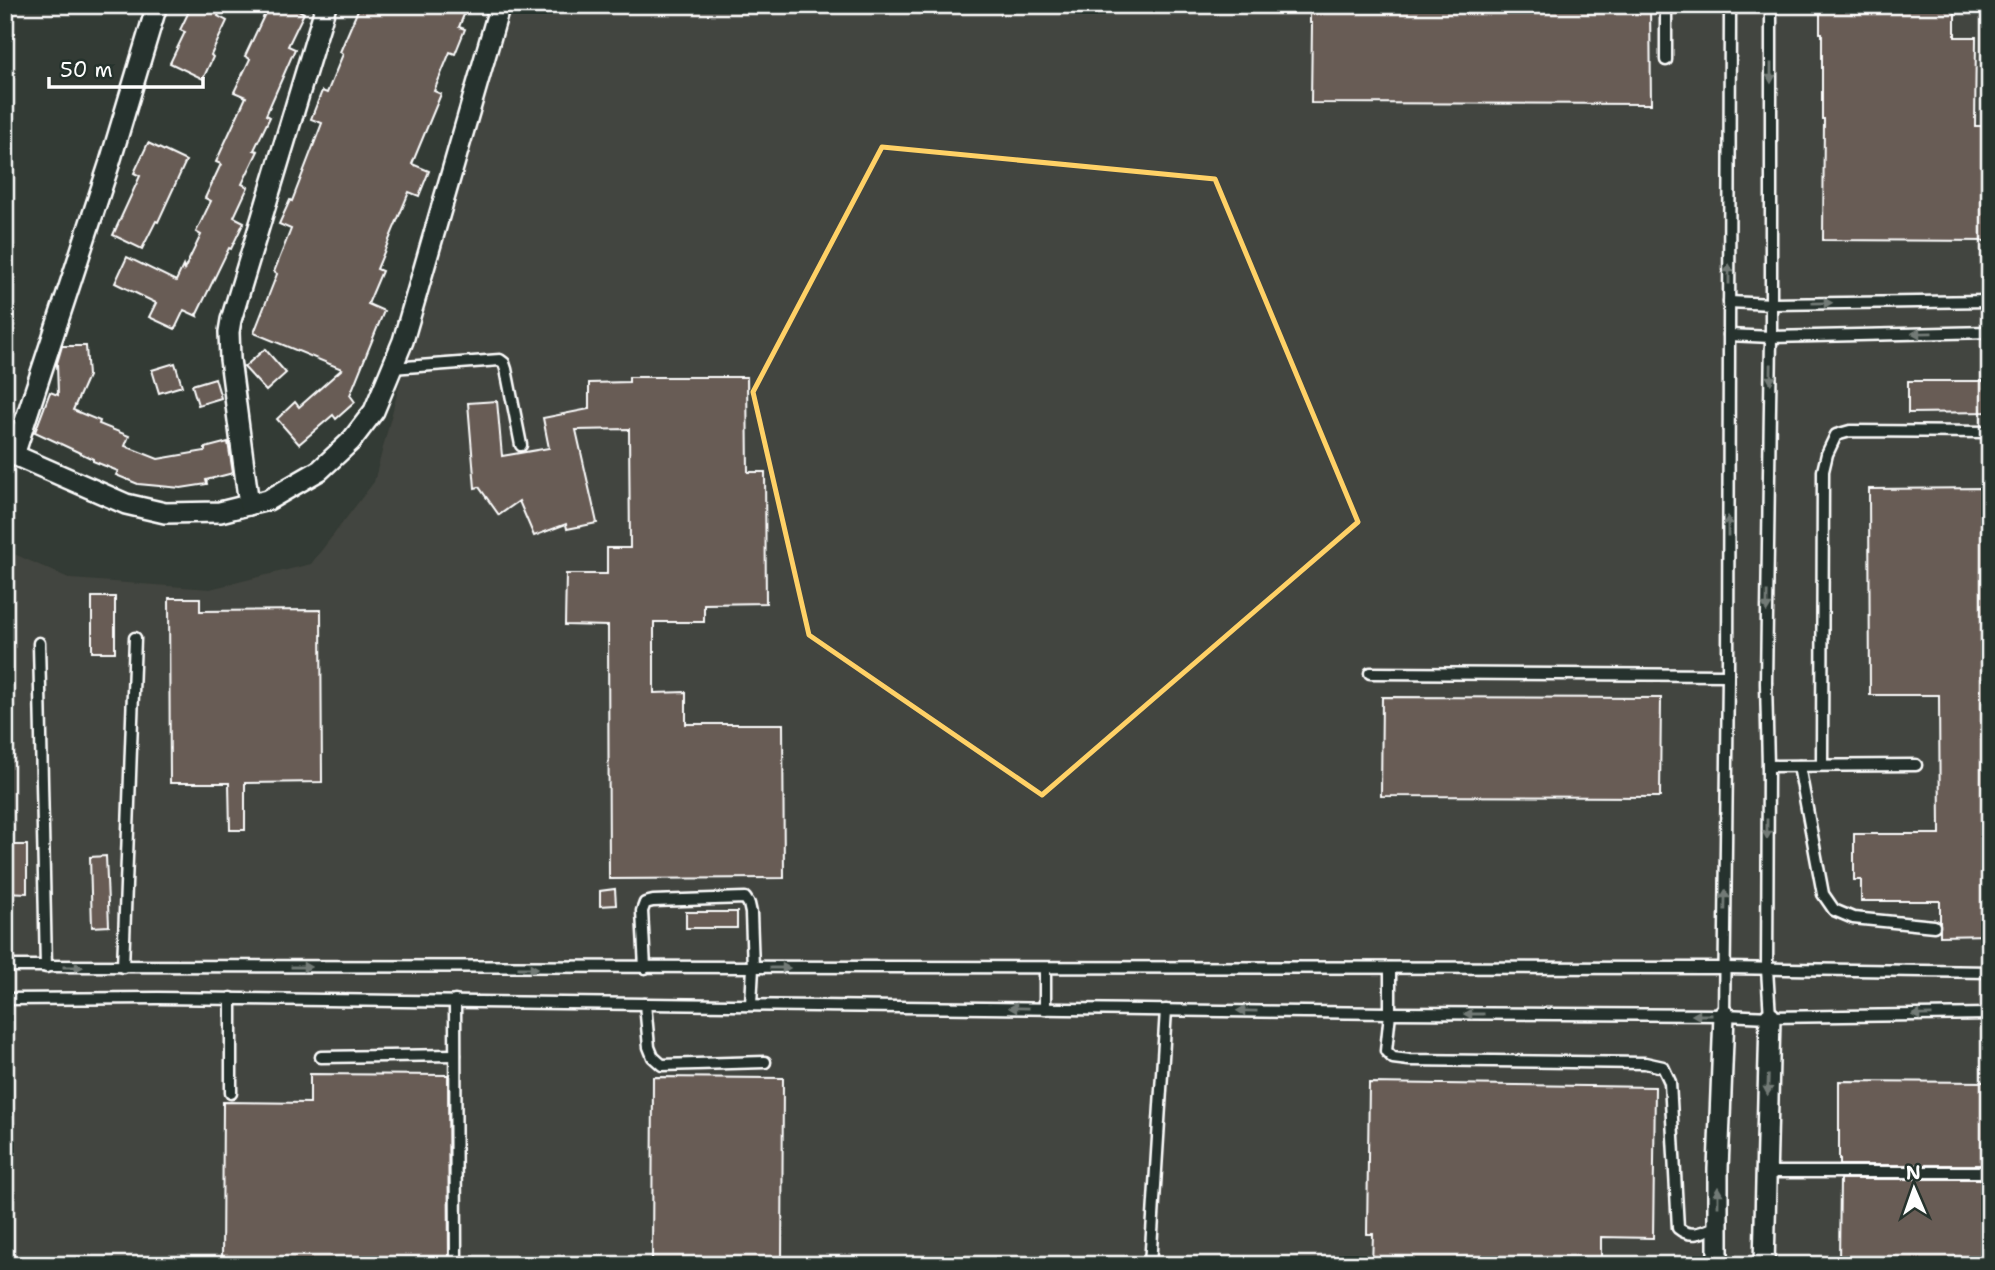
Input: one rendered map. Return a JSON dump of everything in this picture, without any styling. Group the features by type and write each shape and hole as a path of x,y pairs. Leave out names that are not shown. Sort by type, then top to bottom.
{"street":[{"path":"157,5 110,162 10,452 126,504 165,513 220,512 268,500 320,470 351,441 374,411 403,341 500,5"},
{"path":"249,505 230,359 229,332 326,5"},
{"path":"1718,1265 1718,1169 1724,1015"},
{"path":"1764,1265 1770,1017"}],"lane":[{"path":"1666,5 1666,60"},
{"path":"1724,1015 1730,5"},
{"path":"1770,1017 1767,969 1766,683 1772,304 1771,5"},
{"path":"1729,302 1772,304 1990,301"},
{"path":"1729,335 1771,337 1990,332"},
{"path":"391,368 500,360 506,369 521,445"},
{"path":"1822,765 1823,471 1836,435 1850,431 1990,432"},
{"path":"123,967 135,638"},
{"path":"38,643 46,967"},
{"path":"1370,673 1728,676"},
{"path":"1768,766 1916,765"},
{"path":"1799,766 1823,894 1834,910 1853,918 1934,926"},
{"path":"645,968 642,911 645,903 745,898 751,913 751,1004"},
{"path":"5,966 1725,968 1990,971"},
{"path":"1045,968 1045,1009"},
{"path":"1390,968 1390,1013 1386,1051 1393,1058 1645,1063 1663,1068 1670,1082 1678,1228 1685,1234 1695,1235 1718,1226"},
{"path":"5,999 230,998 1770,1017 1990,1014"},
{"path":"230,998 231,1093"},
{"path":"454,1002 456,1265"},
{"path":"645,1004 649,1046 653,1057 662,1065 765,1062"},
{"path":"1150,1265 1166,1010"},
{"path":"321,1057 455,1055"},
{"path":"1765,1172 1990,1172"}],"highlighted area":[{"path":"882,147 1215,179 1358,522 1042,795 809,635 753,392"}],"shaded area":[{"path":"499,5 1990,5 1990,1265 5,1265 5,550 71,579 210,589 311,564 374,482"}],"building":[{"path":"192,5 223,5 218,16 227,21 203,79 170,63 185,32 180,30"},
{"path":"269,5 289,5 304,13 288,46 295,49 266,115 270,117 242,184 248,187 234,217 244,222 196,313 197,316 184,310 175,329 149,317 156,303 115,283 127,257 176,281 183,266 184,270 201,235 196,232 211,201 205,198 221,164 216,162 246,97 234,92 250,59 245,56"},
{"path":"360,5 468,5 459,27 465,29 455,54 450,52 434,91 441,94 412,164 429,171 419,196 409,192 377,269 382,271 368,304 384,311 350,395 355,402 336,419 333,415 299,444 277,419 295,402 299,407 342,369 254,333 291,229 279,224 290,200 292,201 322,123 311,119 322,91 327,93 343,54 340,52"},
{"path":"1310,5 1650,5 1651,104 1311,103"},
{"path":"1820,5 1955,5 1955,37 1976,37 1975,126 1990,126 1990,241 1823,240 1824,119"},
{"path":"148,143 186,161 158,222 156,221 142,249 113,235 140,176 134,173"},
{"path":"62,346 86,346 88,376 73,410 129,436 125,446 158,459 205,451 205,448 228,442 233,473 206,480 207,484 181,488 138,484 116,475 118,471 35,432 50,392 58,395 57,363"},
{"path":"265,349 286,373 266,391 244,367"},
{"path":"175,363 182,386 159,393 152,370"},
{"path":"629,377 747,377 748,472 765,472 766,603 704,604 704,622 654,622 654,693 686,692 686,724 783,724 784,878 609,879 608,626 565,625 566,574 607,574 607,548 630,548 629,429 576,430 597,523 567,529 566,524 534,536 519,501 499,515 479,487 475,488 468,403 497,401 502,456 549,448 543,418 589,409 589,383 629,382"},
{"path":"215,378 221,398 198,405 192,385"},
{"path":"1908,381 1990,381 1990,412 1908,413"},
{"path":"1990,488 1990,935 1940,936 1940,901 1861,901 1861,880 1854,880 1854,834 1940,834 1939,695 1870,695 1869,489"},
{"path":"92,597 115,597 115,652 92,652"},
{"path":"169,598 200,598 200,611 321,610 322,782 245,783 245,830 230,830 229,783 170,783"},
{"path":"1382,697 1661,698 1660,797 1381,796"},
{"path":"5,845 27,845 27,893 5,892"},
{"path":"106,856 109,926 92,927 90,857"},
{"path":"615,889 616,905 600,906 600,891"},
{"path":"686,912 737,912 737,928 686,928"},
{"path":"310,1074 448,1075 449,1265 222,1265 223,1102 310,1103"},
{"path":"653,1077 783,1078 782,1265 652,1265"},
{"path":"1839,1081 1990,1082 1990,1165 1840,1165"},
{"path":"1369,1083 1655,1087 1653,1238 1601,1237 1601,1265 1372,1265 1373,1234 1367,1234"},
{"path":"1840,1179 1990,1179 1990,1263 1839,1261"}]}
